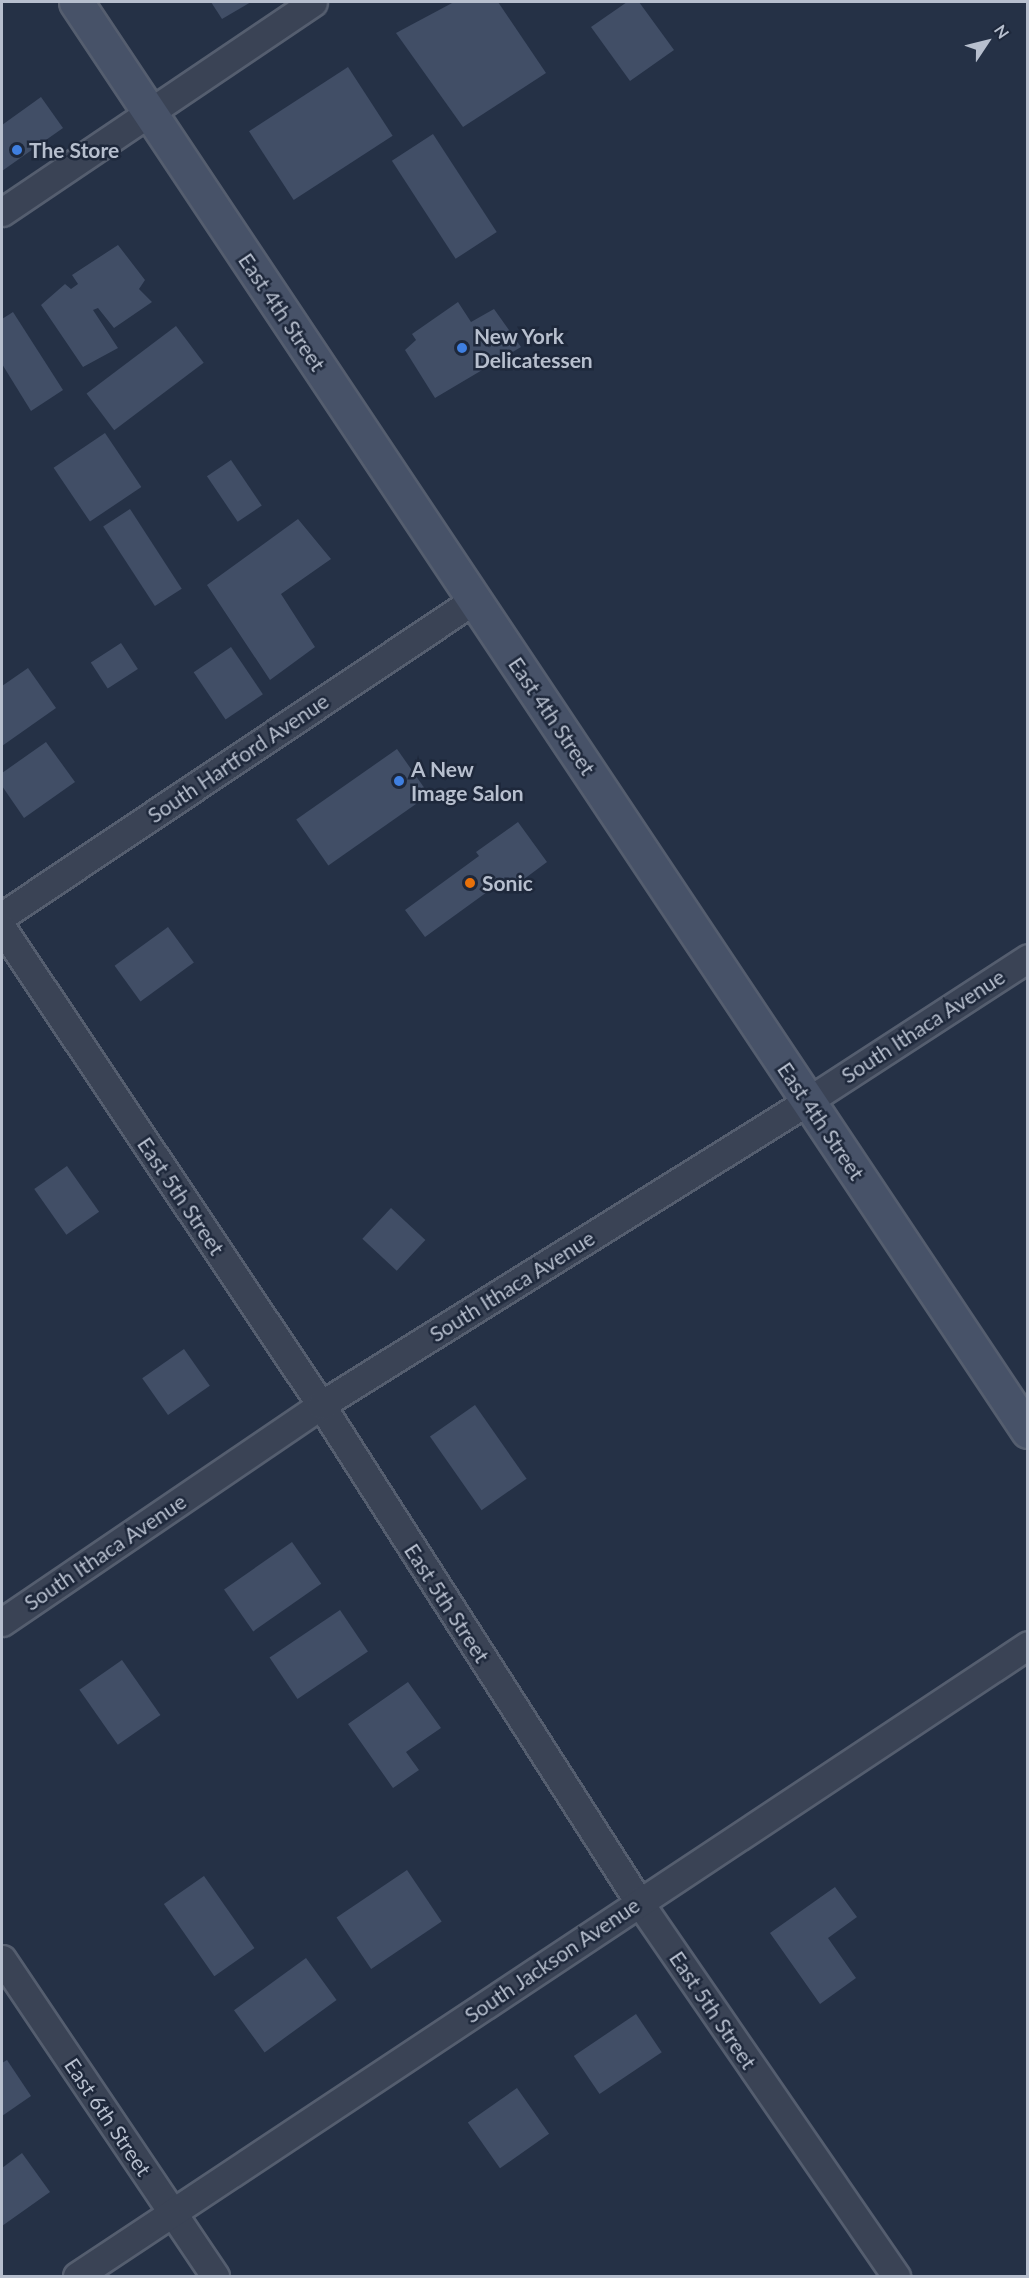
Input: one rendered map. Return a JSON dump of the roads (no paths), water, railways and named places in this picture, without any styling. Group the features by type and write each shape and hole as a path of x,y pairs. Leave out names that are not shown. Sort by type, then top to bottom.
{"street":[{"name":"East 4th Street","path":"76,2 1028,1431"},
{"path":"2,212 313,2"},
{"name":"South Hartford Avenue","path":"2,916 474,600"},
{"name":"East 5th Street","path":"2,928 321,1405 639,1902 896,2277"},
{"name":"South Ithaca Avenue","path":"2,1622 321,1405 808,1101 1028,958"},
{"name":"South Jackson Avenue","path":"77,2277 1028,1645"},
{"name":"East 6th Street","path":"2,1959 214,2277"}],"place":[{"name":"The Store","path":"17,150"},
{"name":"New York Delicatessen","path":"462,348"},
{"name":"A New Image Salon","path":"399,781"},
{"name":"Sonic","path":"470,883"}]}
